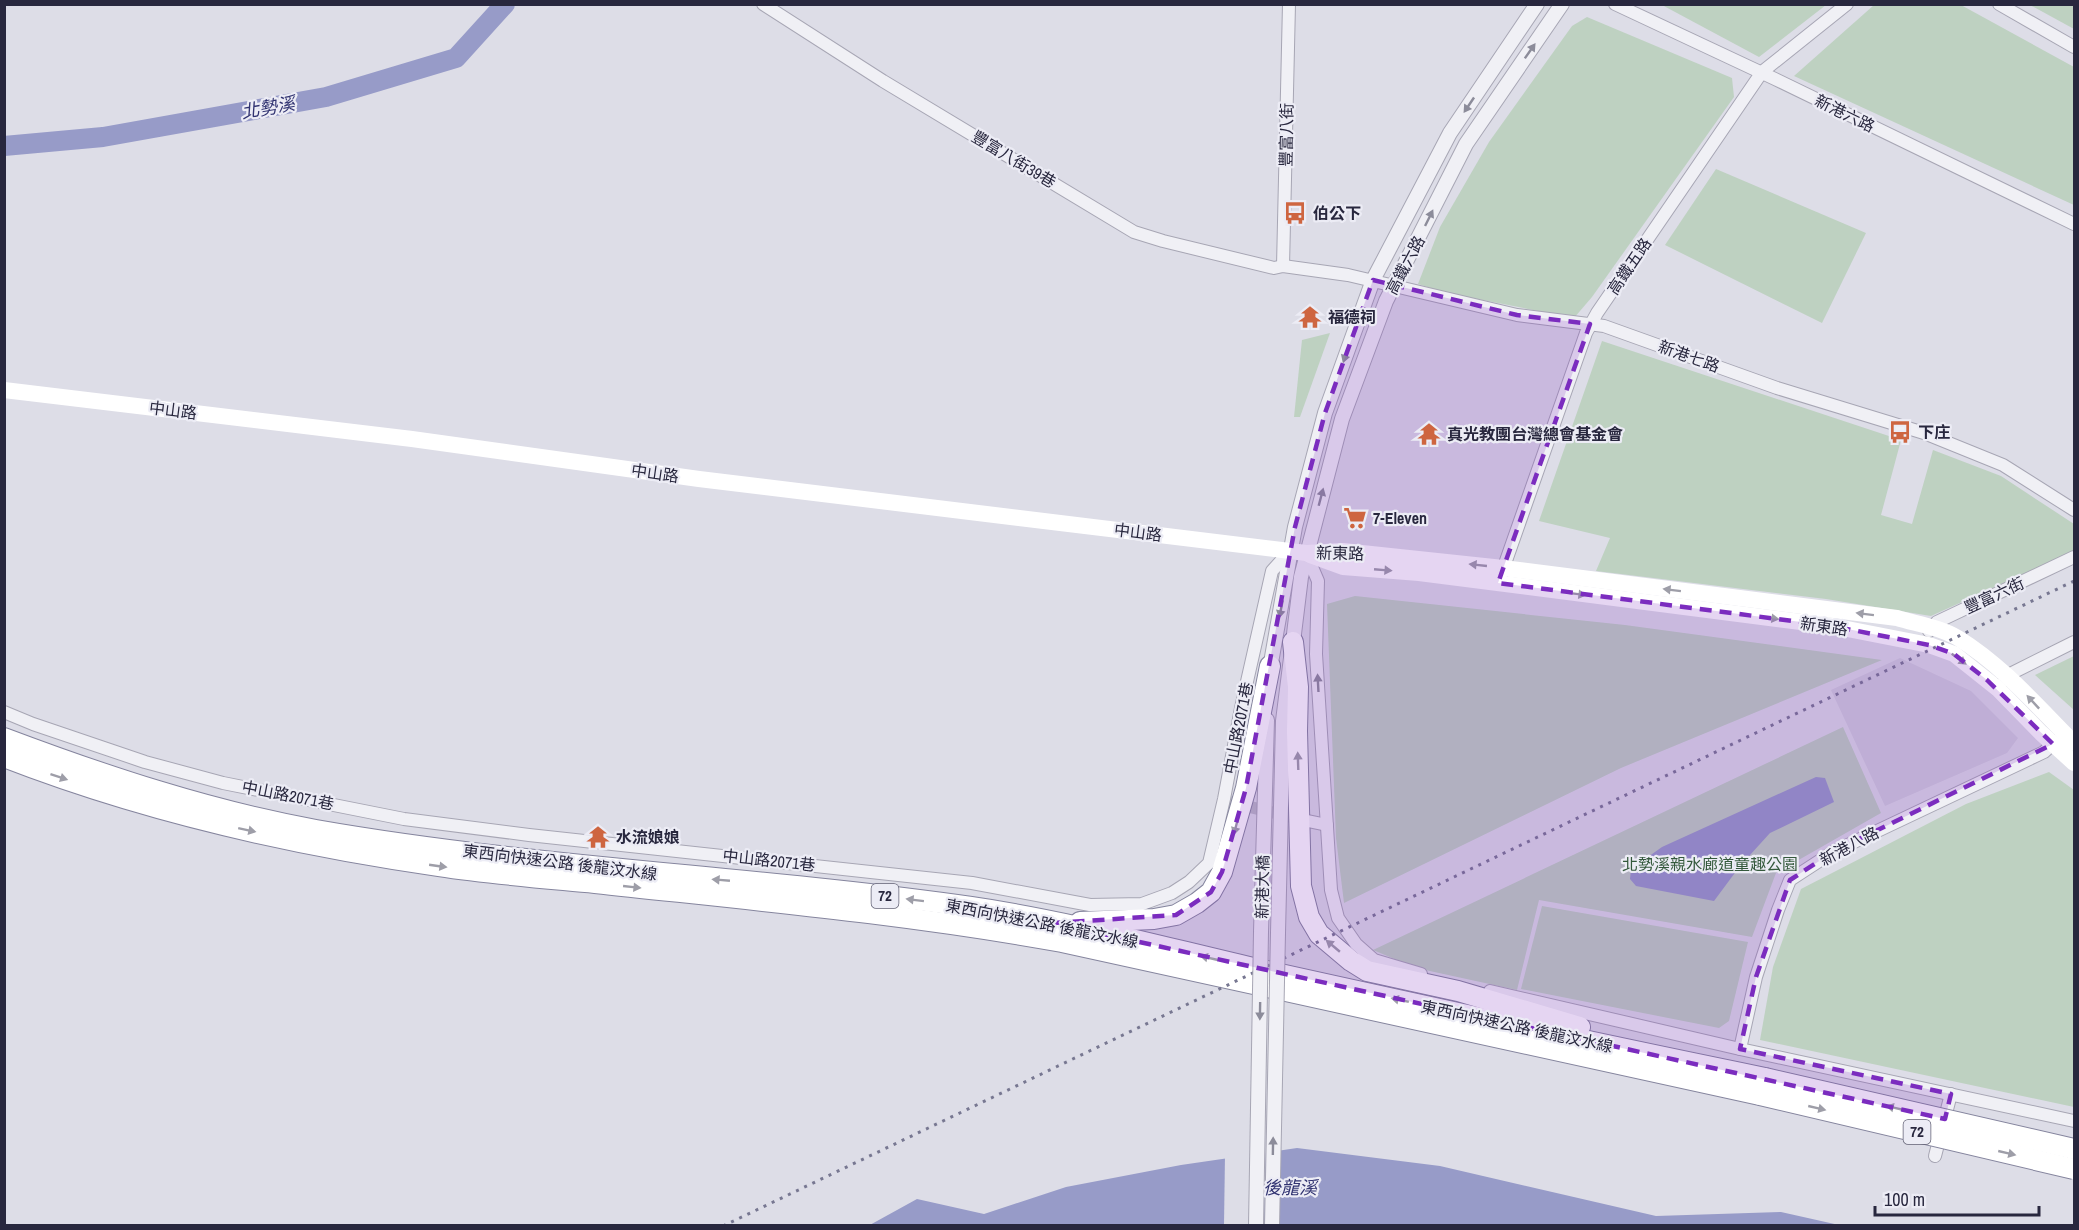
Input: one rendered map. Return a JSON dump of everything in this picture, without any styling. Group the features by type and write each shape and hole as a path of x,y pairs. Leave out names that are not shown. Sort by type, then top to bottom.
{"highway":[{"path":"1293,642 1298,687 1301,886 1309,917 1318,934 1351,962 1367,971 1458,991 1726,1070"},
{"path":"1053,922 1154,919 1176,915 1211,892 1222,872 1246,788 1270,666"},
{"name":"東西向快速公路 後龍汶水線","path":"4,738 63,760 199,803 314,830 638,872 865,894 975,908 1053,922 1403,1001 1726,1070 1763,1087 2074,1169"},
{"name":"東西向快速公路 後龍汶水線","path":"4,757 56,777 203,820 349,851 440,867 876,913 988,929 1062,942 2074,1149"}],"main road":[{"name":"中山路","path":"4,390 412,439 699,479 1298,552"},
{"name":"新東路","path":"1298,552 1343,551 1500,575 1896,618 1931,627 1957,638 2008,675 2064,740 2074,763"},
{"name":"新東路","path":"1500,575 1514,586 1832,626 1921,643 1954,654 2064,740"}],"street":[{"name":"豐富八街39巷","path":"764,4 884,81 1134,232 1274,268 1283,266"},
{"name":"豐富八街","path":"1283,266 1289,4"},
{"name":"高鐵六路","path":"1298,552 1294,527 1325,413 1372,280 1450,133 1537,4"},
{"name":"高鐵六路","path":"1298,552 1342,419 1386,301 1466,144 1562,4"},
{"name":"新港六路","path":"1615,4 1762,72 2074,224"},
{"name":"高鐵五路","path":"1500,575 1590,324 1762,72 1847,4"},
{"path":"1999,4 2074,47"},
{"name":"新港七路","path":"1283,266 1372,280 1517,315 1604,326 1777,388 1924,433 2003,465 2074,510"},
{"path":"1298,552 1318,581 1316,654 1331,890 1338,918 1356,944 1374,960 1436,979 1740,1049 2074,1121"},
{"name":"新港大橋","path":"1272,1226 1283,721 1301,577 1298,552"},
{"name":"新港大橋","path":"1256,1226 1261,932 1270,666 1298,552"},
{"name":"中山路2071巷","path":"4,712 145,762 223,783 404,819 972,884 1090,905 1142,904 1172,893 1189,882 1209,863 1227,800 1240,708 1272,571 1298,552"},
{"name":"豐富六街","path":"1921,643 1937,622 2074,557"},
{"path":"1998,689 2008,675 2074,642"},
{"name":"新港八路","path":"1740,1049 1755,977 1790,880 1833,852 2044,752 2064,740"},
{"path":"1303,820 1327,825"},
{"path":"1935,1156 1951,1094"}],"highlighted area":[{"path":"1373,280 1517,315 1590,324 1498,583 1832,626 1929,645 1954,654 1987,680 2053,744 1833,852 1790,880 1756,977 1740,1049 1951,1094 1945,1119 1053,923 1176,915 1211,892 1222,872 1246,788 1295,527 1325,413"}],"shaded area":[{"path":"1900,658 1971,691 2018,738 2007,753 1885,806 1831,690"}],"green space":[{"path":"1662,5 1826,5 1759,57"},
{"path":"1874,5 1961,5 2074,67 2074,205 1794,76"},
{"path":"2030,5 2074,5 2074,29"},
{"path":"1587,17 1732,78 1734,97 1592,297 1574,318 1447,293 1418,284 1440,227 1489,142 1572,26"},
{"path":"1716,169 1866,233 1822,323 1665,245"},
{"path":"1330,333 1300,417 1294,417 1302,340"},
{"path":"1602,341 1901,440 1881,515 1912,524 1933,450 2001,476 2074,524 2074,551 1931,616 1826,599 1596,571 1610,538 1539,521"},
{"path":"1355,596 1625,625 1882,660 1621,768 1344,903 1336,838 1327,604"},
{"path":"2074,656 2074,710 2035,675"},
{"name":"北勢溪親水廊道童趣公園","path":"1843,727 1881,813 1776,873 1752,937 1539,900 1517,990 1416,968 1373,950"},
{"path":"2049,772 2074,790 2074,1107 1760,1040 1773,967 1801,889 1966,804"},
{"path":"1542,906 1748,942 1729,1021 1719,1028 1521,989"}],"water":[{"path":"1816,777 1825,778 1834,802 1770,833 1740,866 1714,901 1636,886 1630,879 1631,869 1662,847"},
{"name":"後龍溪","path":"1297,1148 1440,1166 1656,1216 1781,1212 1839,1225 868,1226 917,1199 984,1214 1066,1187 1181,1165"}],"pier":[{"path":"1266,1149 1264,1226 1224,1225 1225,1155"}],"waterway":[{"name":"北勢溪","path":"4,146 103,137 326,97 456,58 505,4"}],"tunnel":[{"path":"1230,802 1303,820"}],"railway":[{"path":"723,1226 2074,581"}],"place":[{"name":"伯公下","path":"1295,213"},
{"name":"福德祠","path":"1310,317"},
{"name":"下庄","path":"1900,432"},
{"name":"真光教團台灣總會基金會","path":"1429,434"},
{"name":"7-Eleven","path":"1355,518"},
{"name":"水流娘娘","path":"598,837"}]}
